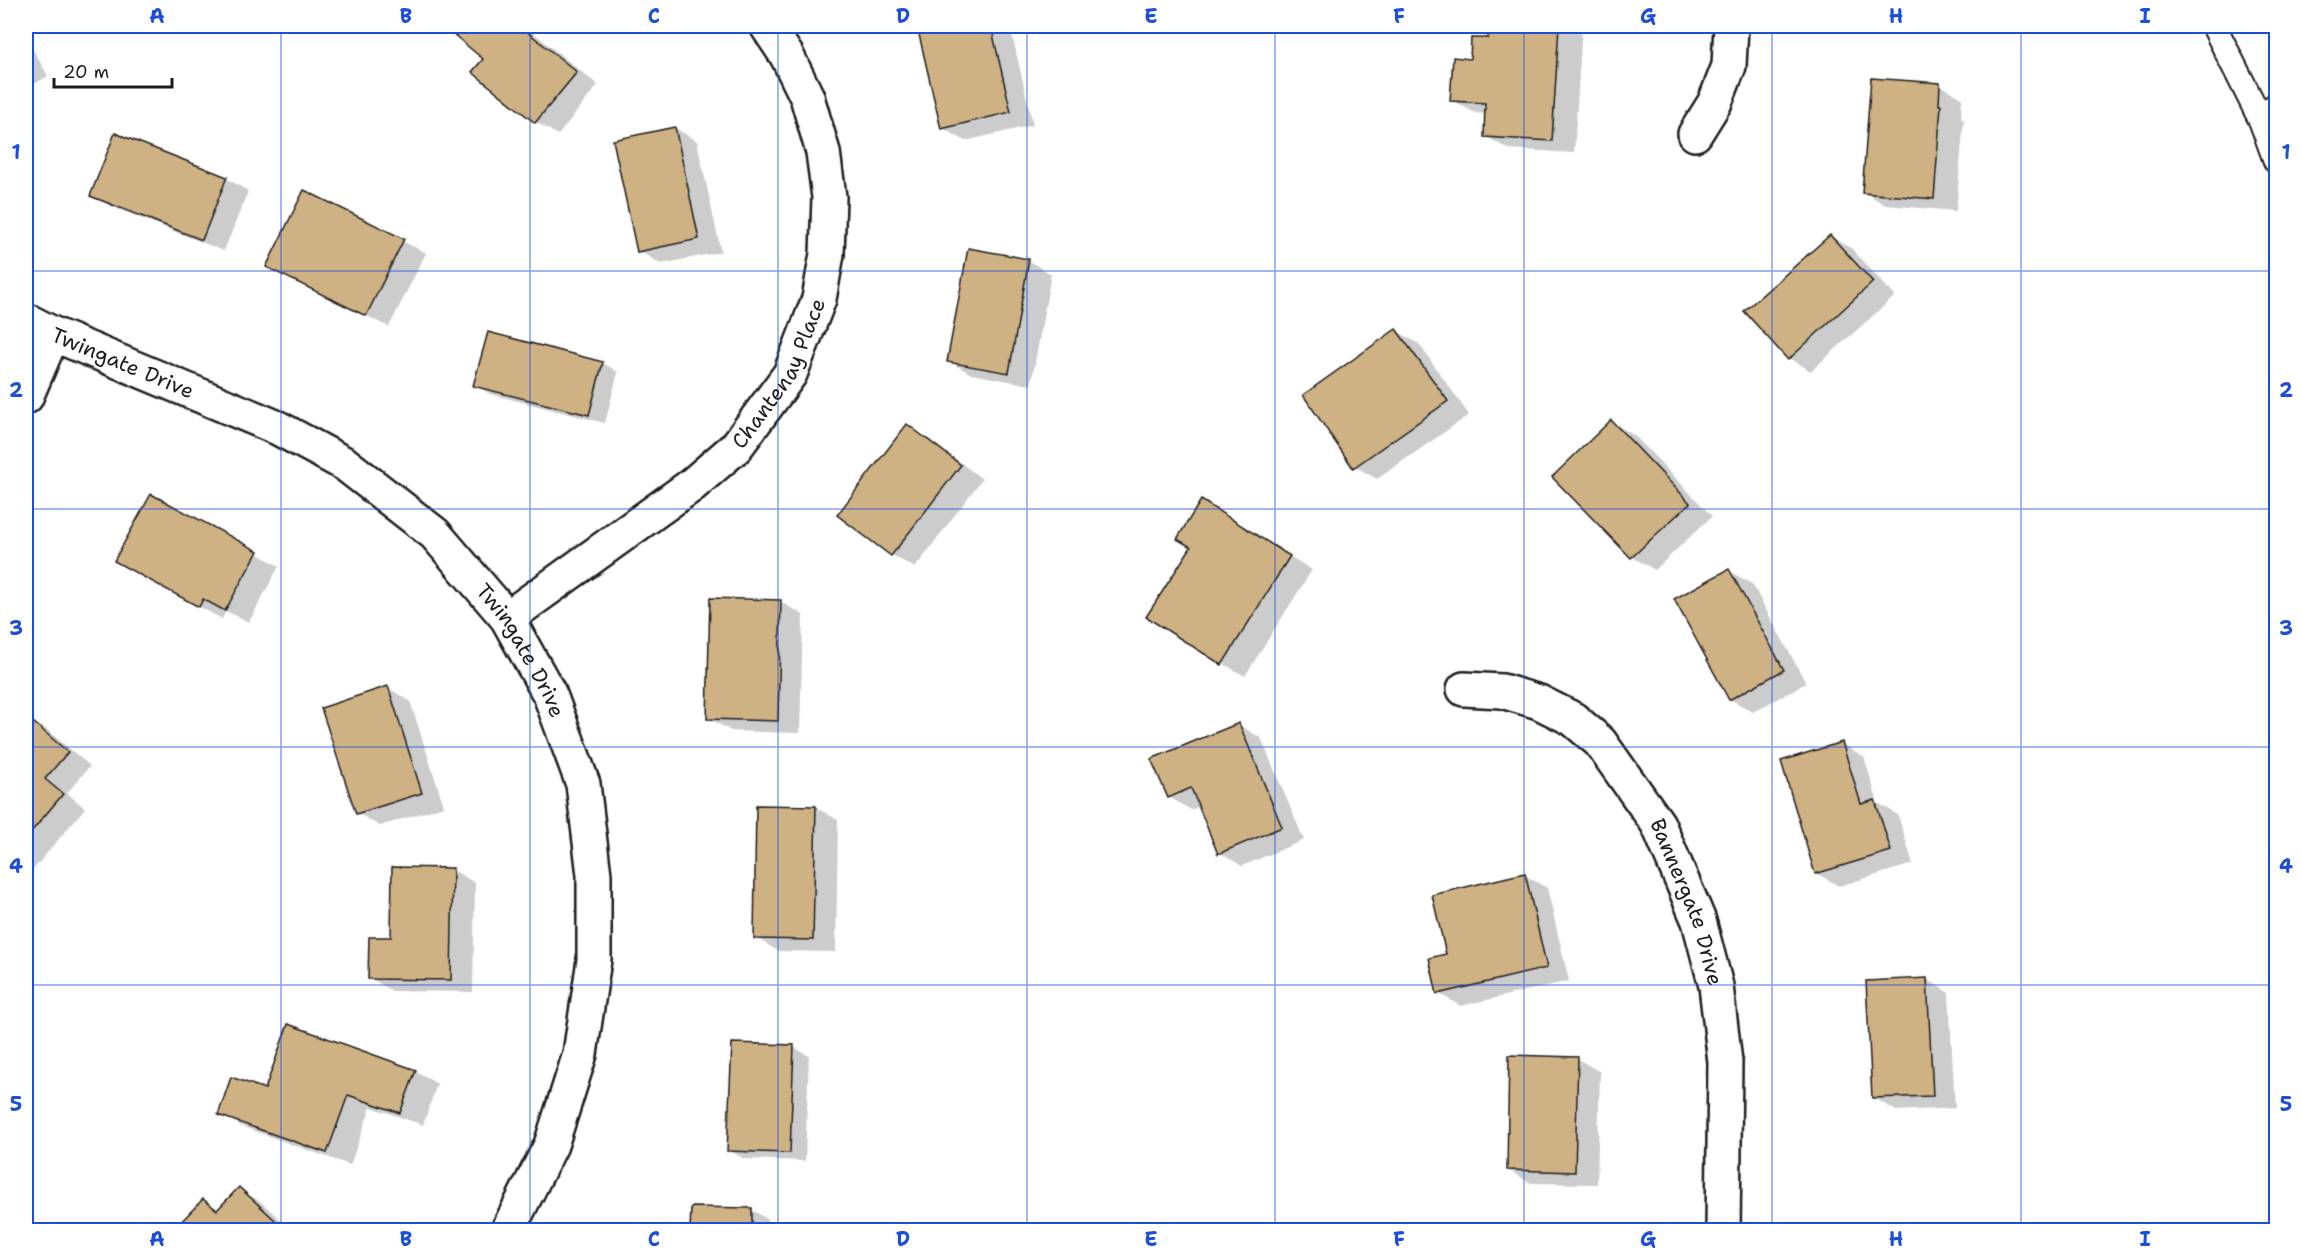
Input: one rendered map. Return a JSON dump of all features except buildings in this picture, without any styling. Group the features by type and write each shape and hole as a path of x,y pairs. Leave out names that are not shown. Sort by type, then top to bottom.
{"street":[{"name":"Chantenay Place","path":"507,618 692,485 736,447 790,374 819,299 827,254 829,197 823,152 807,97 787,56 767,26"},
{"path":"1695,134 1715,102 1729,66 1731,26"},
{"name":"Twingate Drive","path":"39,327 278,428 345,464 435,534 507,618 550,695 583,784 594,875 594,960 580,1054 551,1145 508,1230"},
{"path":"26,397 39,327"},
{"name":"Bannergate Drive","path":"1464,689 1511,694 1539,702 1573,719 1600,742 1658,824 1699,921 1716,986 1725,1062 1723,1230"}],"lane":[{"path":"2214,26 2269,113 2277,161"}],"green space":[{"path":"2250,26 2276,26 2276,32 2254,32"}]}
